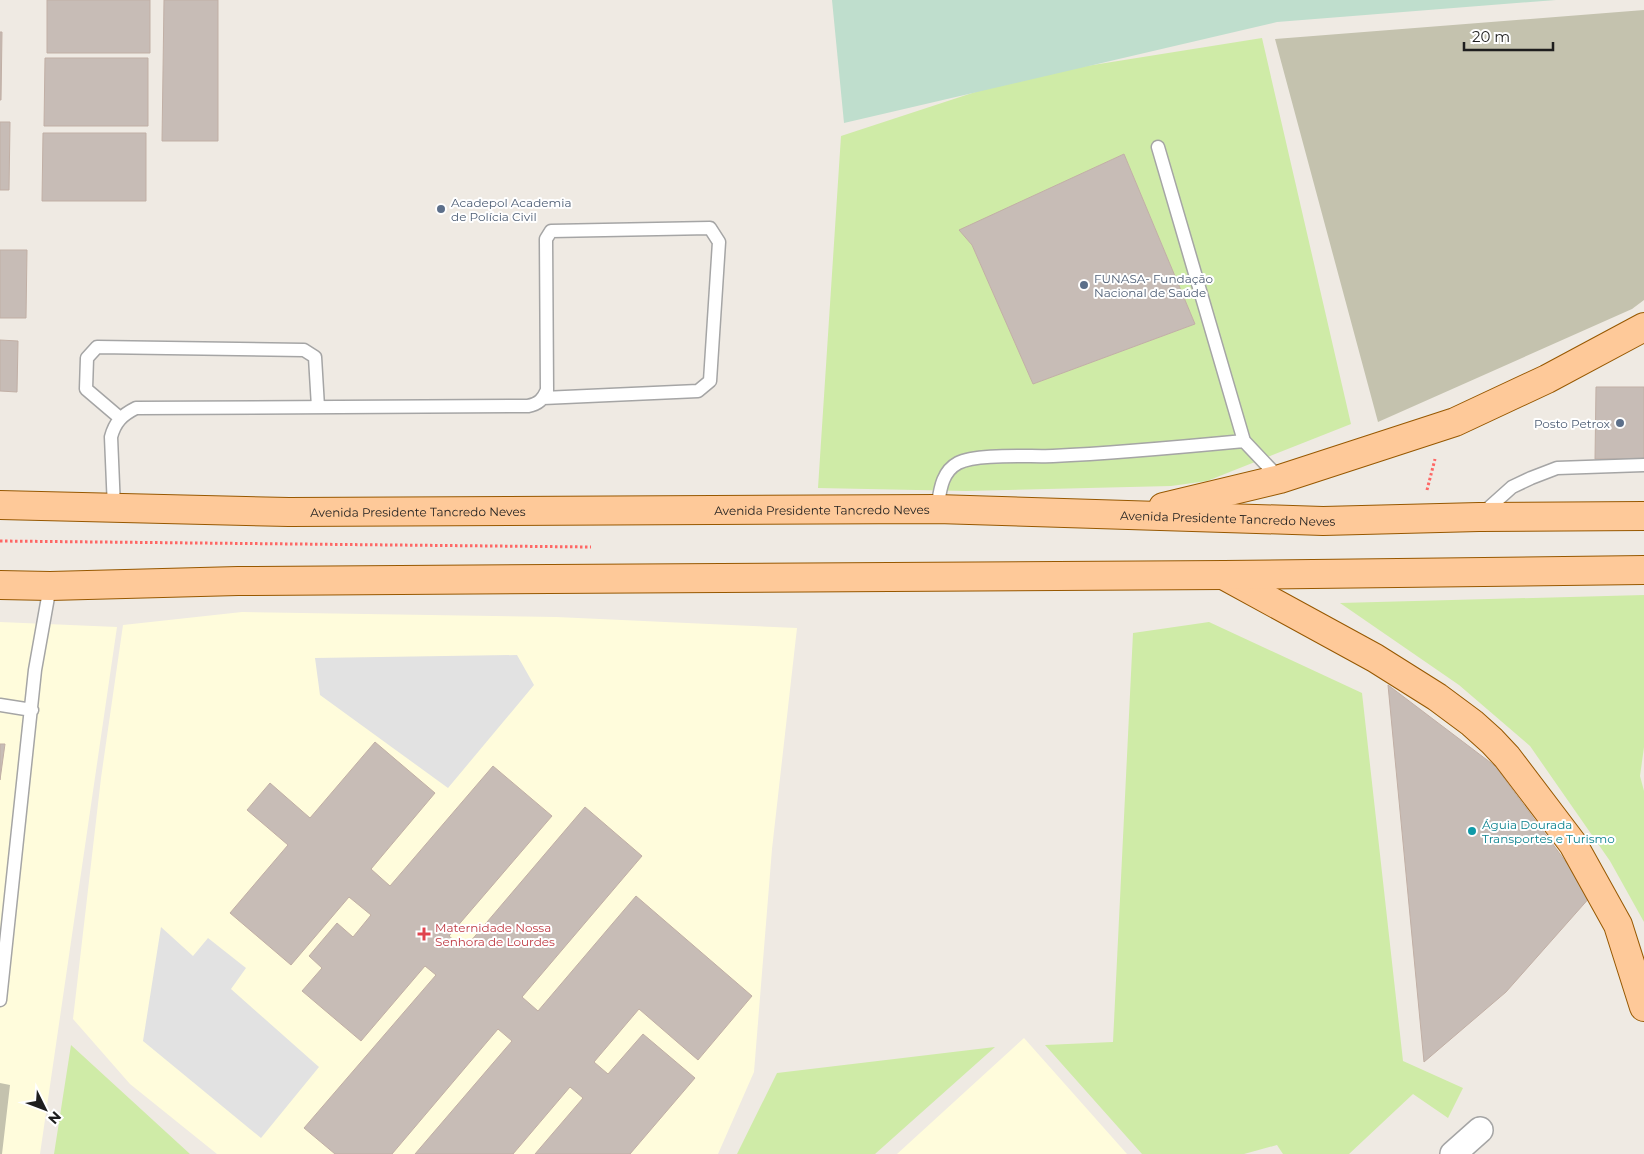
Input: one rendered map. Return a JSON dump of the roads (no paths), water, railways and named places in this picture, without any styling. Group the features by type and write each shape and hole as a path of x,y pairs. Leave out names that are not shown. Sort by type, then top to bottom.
{"main road":[{"path":"1126,516 1280,479 1455,422 1547,379 1644,327"},
{"name":"Avenida Presidente Tancredo Neves","path":"0,505 289,512 937,510 1323,520 1644,516"},
{"path":"0,585 50,586 266,581 1224,576 1644,570"},
{"path":"1224,576 1375,658 1437,697 1472,723 1489,744 1507,757 1573,844 1618,925 1644,1006"}],"street":[{"path":"1453,1154 1480,1130"}],"lane":[{"path":"1158,147 1244,441 1280,479"},
{"path":"114,508 111,437 120,418 136,408 528,406 536,404 543,398 547,390 546,240 551,231 710,228 719,242 710,381 698,391 543,398"},
{"path":"120,418 86,389 87,358 97,346 304,350 315,357 318,407"},
{"path":"937,510 941,485 946,475 960,462 984,457 1053,456 1244,441"},
{"path":"1479,517 1512,487 1557,468 1644,465"},
{"path":"0,1000 36,670 50,586"},
{"path":"0,706 32,710"}],"place":[{"name":"Acadepol Academia de Polícia Civil","path":"441,209"},
{"name":"FUNASA- Fundação Nacional de Saúde","path":"1084,285"},
{"name":"Posto Petrox","path":"1620,423"},
{"name":"Águia Dourada Transportes e Turismo","path":"1472,831"},
{"name":"Maternidade Nossa Senhora de Lourdes","path":"424,934"}]}
